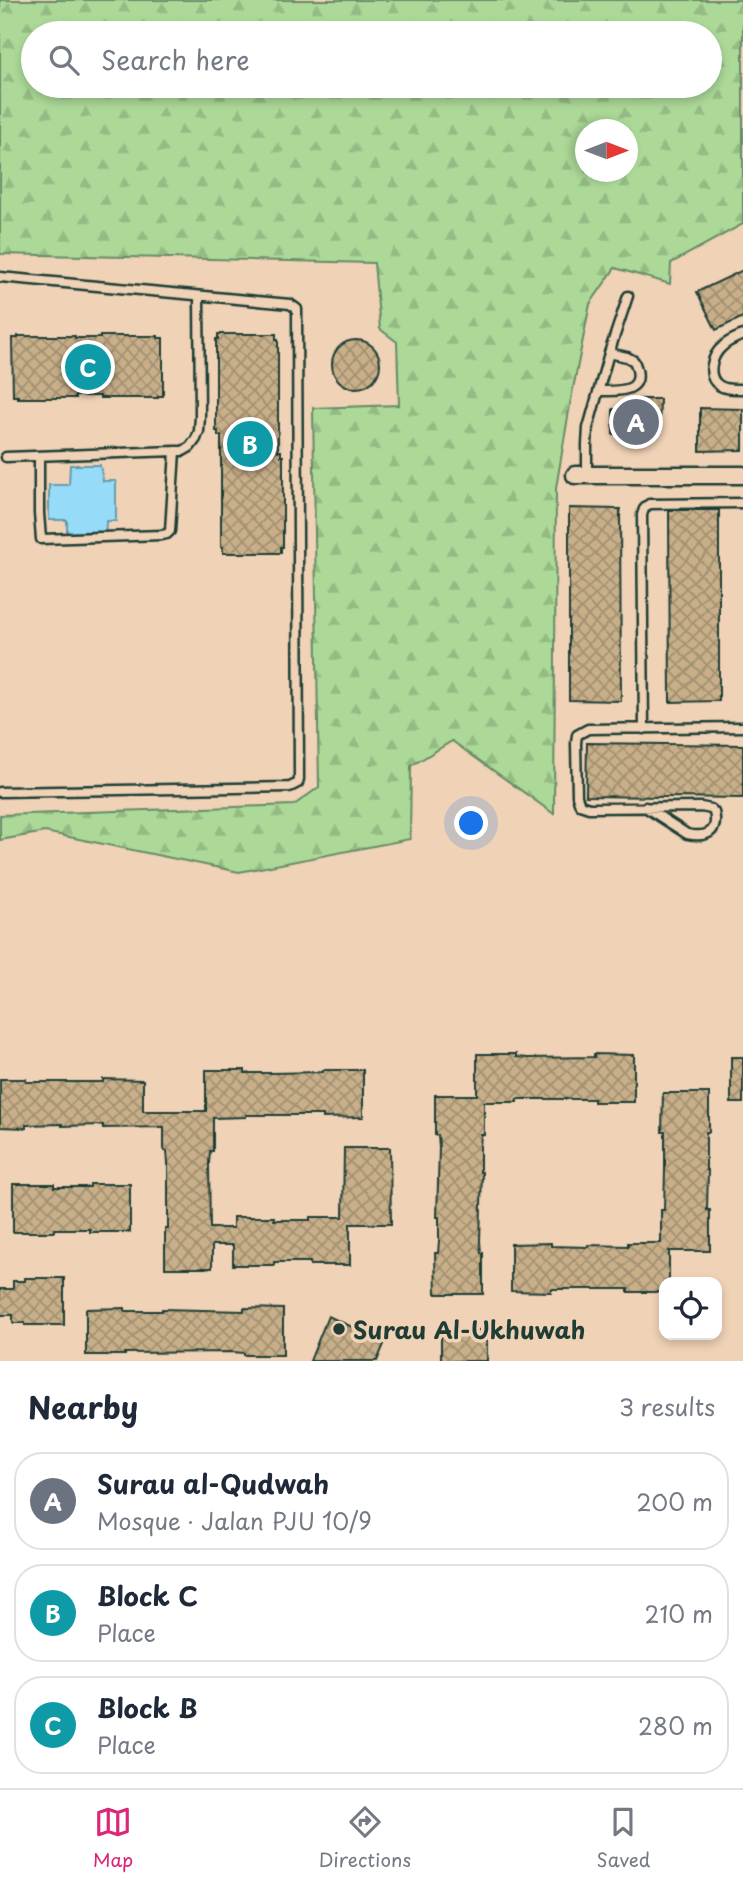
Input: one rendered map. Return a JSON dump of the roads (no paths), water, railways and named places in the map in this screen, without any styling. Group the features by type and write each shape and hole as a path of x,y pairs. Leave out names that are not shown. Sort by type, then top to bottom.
{"street":[{"path":"581,475 743,475"}],"lane":[{"path":"0,278 290,304 298,313 298,783 290,787 0,792"},
{"path":"6,457 183,451 190,447 199,430 200,416 200,296"},
{"path":"581,475 598,391 628,296"},
{"path":"743,335 725,343 717,352 712,377 718,385 728,389 743,389"},
{"path":"598,391 625,391 636,383 637,369 634,361 609,353"},
{"path":"39,456 38,513 41,539 114,537 162,535 170,531 175,451"},
{"path":"643,729 643,509 649,504 743,503"},
{"path":"645,807 687,835 706,835 711,832 715,821 714,812 706,807 645,807 585,807 578,801 578,735 588,729 743,727"}],"water":[{"path":"70,465 100,465 103,481 116,481 116,521 106,521 105,542 67,541 67,520 49,520 49,485 69,485"}],"place":[{"name":"Block B","path":"88,367"},
{"name":"Surau al-Qudwah","path":"636,422"},
{"name":"Block C","path":"250,444"},
{"name":"Surau Al-Ukhuwah","path":"339,1329"}]}
